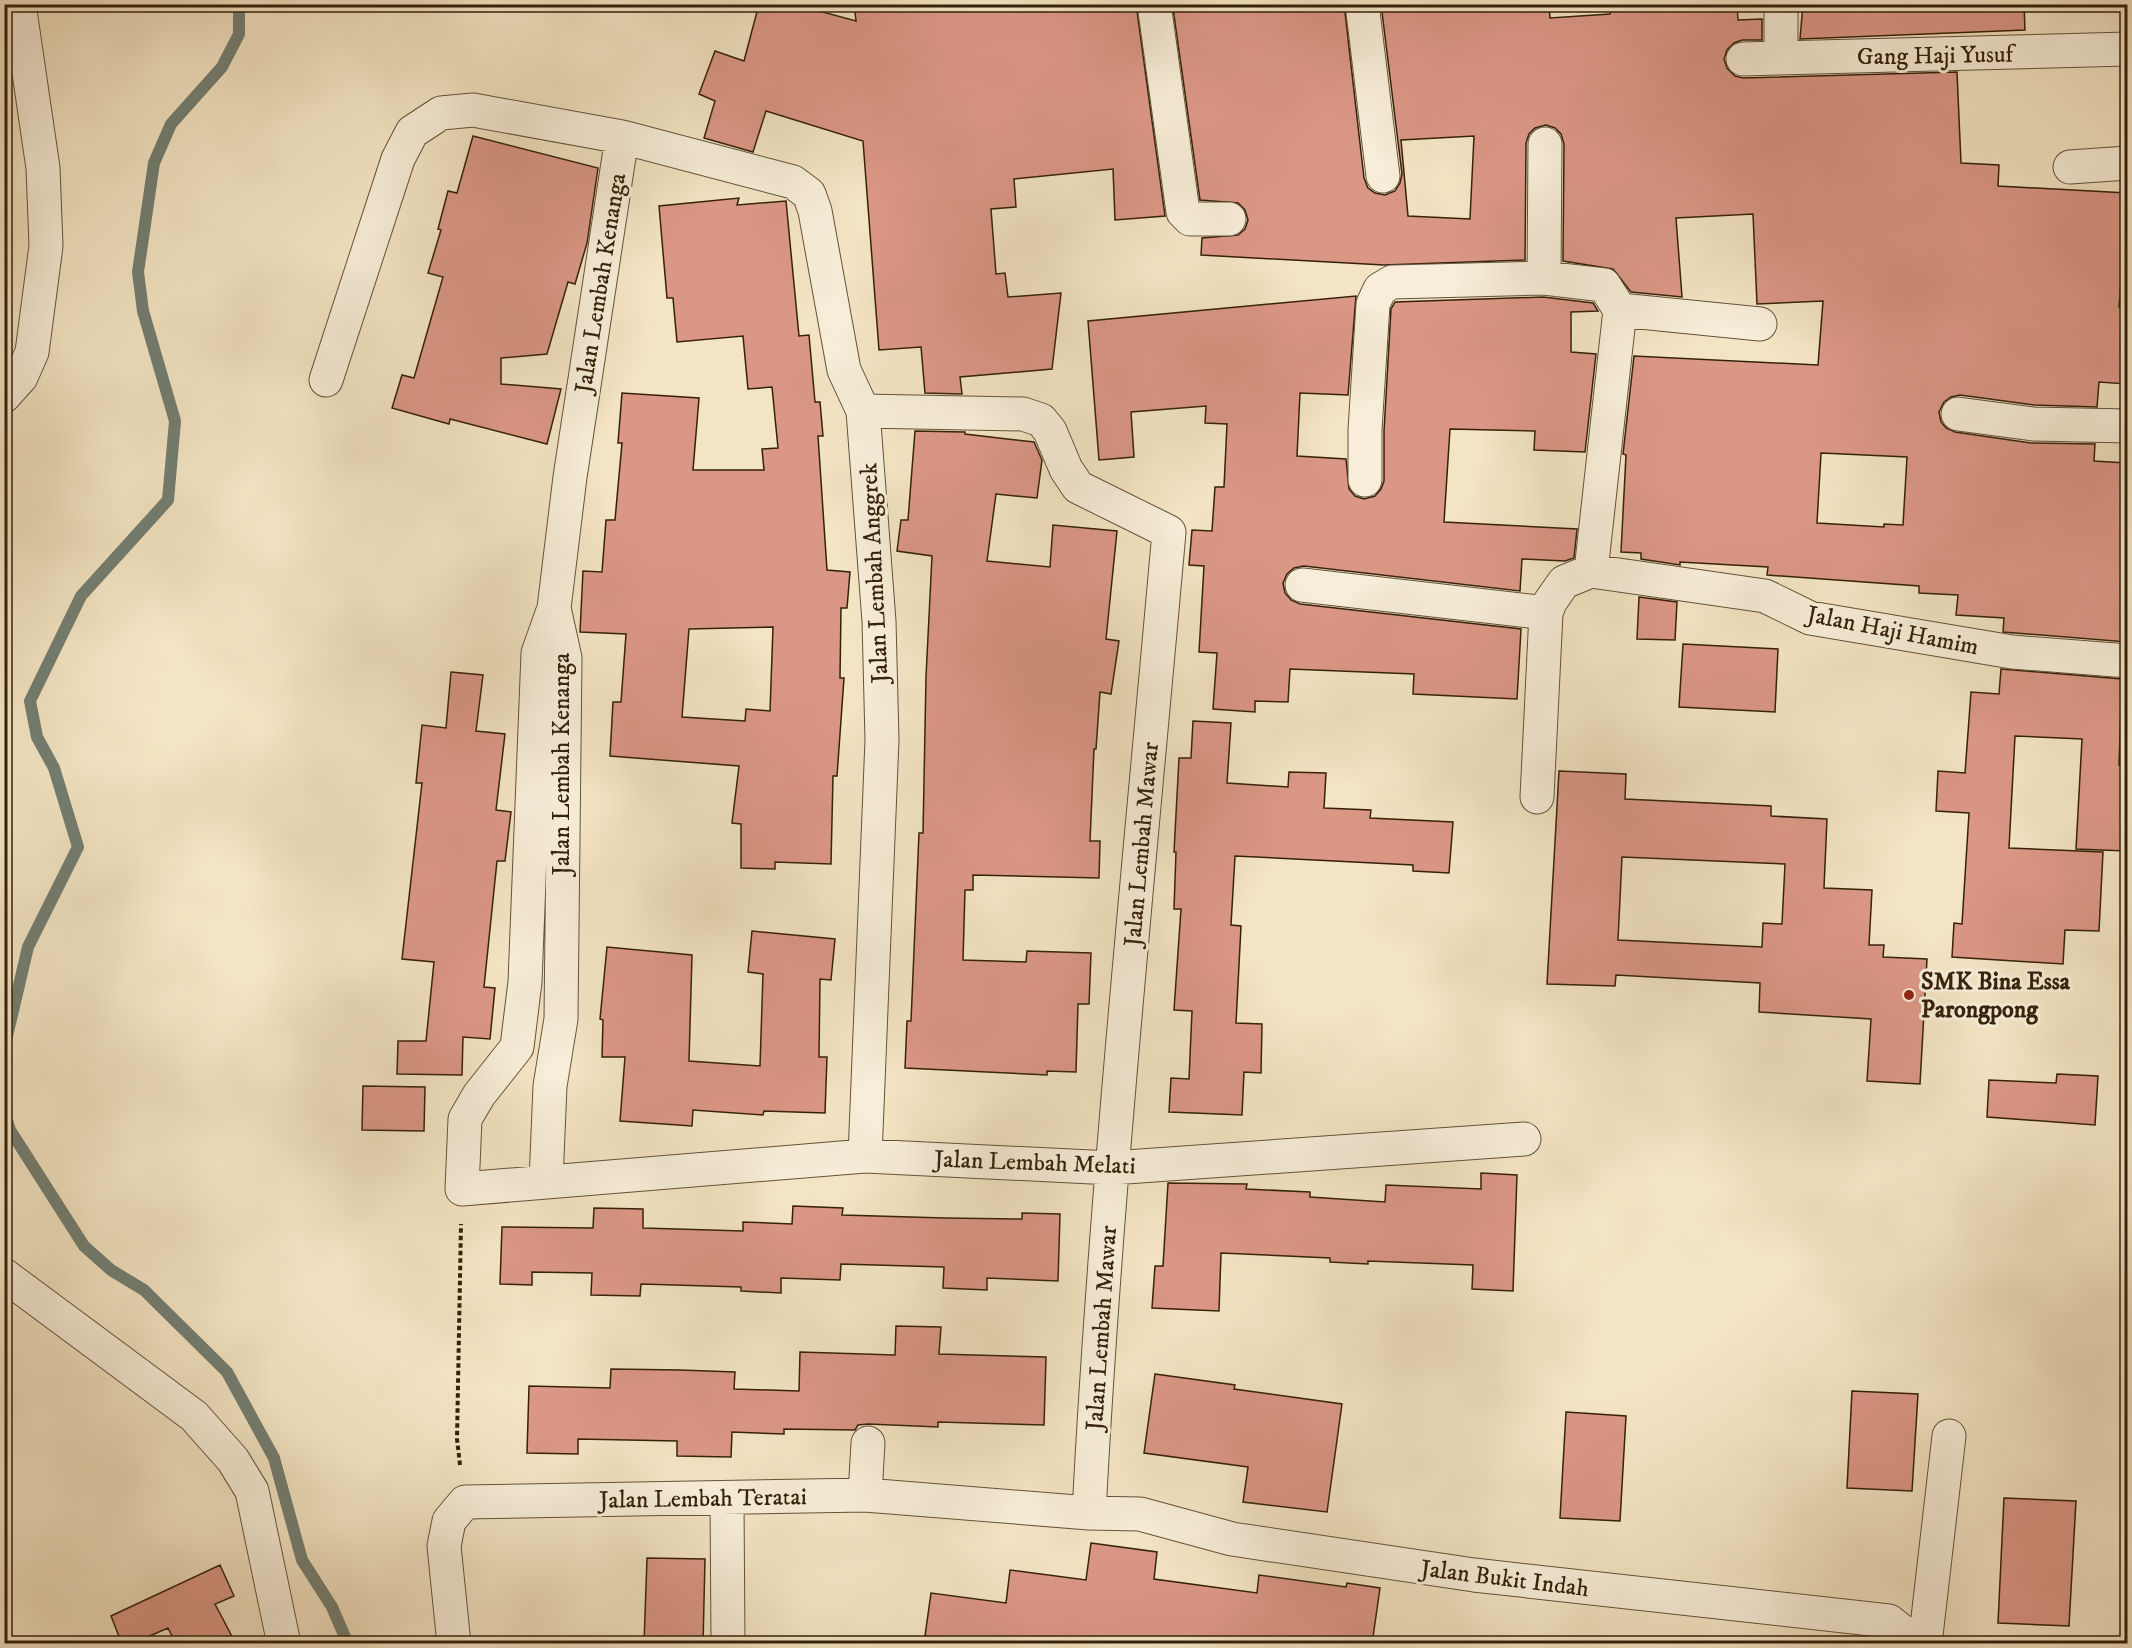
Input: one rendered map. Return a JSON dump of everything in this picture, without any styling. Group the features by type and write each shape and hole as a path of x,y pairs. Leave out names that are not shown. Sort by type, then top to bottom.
{"street":[{"path":"4,396 21,377 32,352 46,246 43,168 20,4"},
{"path":"1154,4 1183,212 1190,219 1229,219"},
{"path":"1362,4 1383,176"},
{"path":"1781,4 1782,58"},
{"name":"Gang Haji Yusuf","path":"1743,59 2127,49"},
{"name":"Jalan Lembah Anggrek","path":"326,381 398,159 412,132 441,113 473,110 622,137 793,182 808,194 815,211 844,370 863,411 879,621 882,740 865,1156"},
{"name":"Jalan Lembah Kenanga","path":"546,1181 550,1086 561,1019 564,658 554,608 570,477 622,137"},
{"path":"1544,278 1545,144"},
{"path":"2070,167 2127,163"},
{"path":"1365,480 1373,304 1380,289 1392,282 1544,278 1604,285 1620,310 1591,571 1564,582 1550,602 1546,613 1537,797"},
{"path":"1620,310 1760,324"},
{"name":"Jalan Lembah Mawar","path":"863,411 1023,414 1041,420 1050,431 1066,469 1078,486 1169,532 1112,1168 1098,1348 1089,1513"},
{"path":"1958,414 2033,424 2127,426"},
{"name":"Jalan Haji Hamim","path":"1591,571 1765,596 1810,618 2000,650 2127,661"},
{"path":"1302,585 1546,613"},
{"path":"462,1189 465,1119 479,1095 517,1047 525,982 538,653 554,608"},
{"name":"Jalan Lembah Melati","path":"462,1189 865,1156 1112,1168 1524,1139"},
{"path":"4,1275 194,1416 233,1460 252,1491 284,1644"},
{"path":"1925,1644 1949,1436"},
{"path":"865,1495 868,1443"},
{"name":"Jalan Lembah Teratai","path":"454,1644 444,1546 449,1521 465,1502 865,1495 1089,1513"},
{"path":"727,1499 728,1644"},
{"name":"Jalan Bukit Indah","path":"1089,1513 1140,1514 1232,1539 1887,1632 1918,1644"}],"path":[{"path":"457,1439 462,1189"}],"building":[{"path":"759,4 793,4 856,21 854,4 1136,4 1165,216 1115,220 1113,169 1014,179 1016,207 991,209 996,274 1005,273 1008,297 1061,293 1052,369 960,377 962,394 925,393 921,347 879,350 863,141 766,111 753,152 704,138 715,101 699,94 715,51 744,61"},
{"path":"1212,4 1344,4 1364,178 1368,188 1375,193 1385,195 1395,191 1402,174 1381,4 1549,4 1550,18 1610,14 1610,4 1737,4 1738,20 1762,19 1762,40 1742,40 1734,43 1727,50 1724,59 1727,68 1735,76 1743,78 1957,72 1961,163 1999,165 1998,186 2127,193 2127,239 2124,239 2119,307 2127,308 2127,384 2099,382 2097,407 2034,405 1960,395 1944,402 1939,412 1941,422 1946,428 1955,432 2031,443 2095,444 2094,461 2127,463 2127,642 2003,632 2004,618 1956,615 1958,595 1919,593 1919,586 1767,575 1768,567 1680,562 1680,565 1641,559 1641,553 1621,552 1626,455 1623,454 1634,356 1818,365 1823,301 1757,304 1753,214 1676,218 1682,297 1631,292 1613,269 1563,261 1564,144 1561,134 1555,128 1546,125 1535,128 1529,134 1526,143 1525,260 1384,265 1201,255 1202,238 1238,235 1245,229 1248,220 1245,210 1238,203 1200,200 1173,8","holes":["1474,136 1470,219 1408,216 1401,140","1821,453 1907,457 1903,525 1884,524 1884,527 1817,523"]},
{"path":"1803,4 2024,4 2025,30 1800,39"},
{"path":"473,136 598,168 587,243 575,284 568,282 547,354 501,358 501,384 561,389 547,444 450,419 449,424 392,408 402,375 414,378 443,277 428,273 441,230 438,229 448,191 457,193"},
{"path":"739,198 737,205 786,201 799,336 809,335 815,402 820,402 823,436 818,436 827,570 850,572 847,608 841,608 840,678 844,678 837,776 833,776 831,864 775,862 775,869 741,868 741,824 732,823 739,766 610,756 613,702 621,702 626,634 580,632 583,571 602,572 606,520 615,520 622,443 618,443 622,393 699,398 693,470 764,470 762,449 778,448 772,387 748,389 743,336 677,342 673,298 667,298 659,206","holes":["773,627 770,711 746,709 745,721 682,717 689,629"]},
{"path":"1356,296 1348,395 1300,393 1297,456 1346,459 1349,489 1355,496 1364,499 1375,496 1384,481 1384,431 1391,309 1395,302 1543,297 1593,303 1598,311 1571,312 1571,352 1596,354 1585,452 1534,450 1535,431 1450,429 1444,522 1577,529 1574,558 1565,561 1522,559 1520,591 1304,566 1294,568 1287,574 1283,583 1285,593 1291,600 1300,604 1521,629 1517,699 1413,694 1414,674 1290,669 1288,702 1255,701 1255,712 1213,709 1217,653 1199,652 1204,566 1189,565 1192,530 1212,531 1215,487 1224,487 1227,424 1205,423 1206,406 1131,412 1134,457 1099,460 1088,321"},
{"path":"915,431 965,432 965,434 1034,442 1042,460 1037,498 996,494 987,561 1050,567 1053,525 1117,531 1106,639 1119,641 1111,694 1100,692 1096,749 1094,749 1090,841 1100,841 1099,878 973,875 973,890 965,890 963,960 1026,962 1027,951 1091,953 1089,1004 1078,1004 1076,1072 1047,1071 1047,1075 905,1068 907,1021 911,1021 919,833 923,833 926,677 932,556 897,551 901,520 908,520"},
{"path":"1639,597 1677,602 1675,640 1637,639"},
{"path":"1683,644 1778,649 1775,712 1679,707"},
{"path":"2001,669 2122,679 2119,765 2127,765 2127,851 2076,849 2082,739 2015,736 2009,848 2103,852 2099,931 2065,930 2063,964 1952,957 1954,923 1962,924 1969,813 1936,811 1938,771 1965,773 1971,692 1999,694"},
{"path":"451,672 483,675 476,731 505,734 496,810 511,812 505,861 497,861 484,987 495,988 490,1039 463,1037 462,1075 397,1074 398,1041 426,1041 434,962 402,959 422,783 416,783 422,725 446,728"},
{"path":"1193,721 1231,723 1227,783 1288,787 1289,772 1326,773 1324,808 1371,810 1370,818 1453,822 1449,873 1413,871 1413,865 1235,856 1231,925 1241,926 1236,1023 1262,1024 1261,1073 1244,1072 1242,1115 1169,1112 1171,1078 1189,1079 1192,1011 1174,1010 1181,909 1174,909 1176,852 1174,852 1179,758 1191,758"},
{"path":"1559,771 1626,774 1625,799 1771,806 1771,816 1827,819 1824,888 1872,890 1869,945 1884,945 1883,957 1927,959 1920,1084 1867,1081 1871,1019 1759,1012 1760,983 1616,975 1615,986 1547,984","holes":["1622,857 1785,864 1782,924 1763,923 1762,947 1618,940"]},
{"path":"752,931 835,939 831,980 820,979 819,1057 827,1057 825,1113 764,1111 763,1115 693,1110 692,1126 620,1121 625,1057 602,1057 603,1020 600,1019 607,947 692,955 689,1061 760,1066 763,974 748,972"},
{"path":"2057,1074 2098,1076 2095,1125 1987,1117 1989,1080 2056,1083"},
{"path":"363,1086 425,1087 424,1131 362,1130"},
{"path":"1481,1173 1517,1175 1513,1291 1472,1289 1473,1265 1368,1261 1368,1264 1330,1262 1330,1258 1221,1253 1219,1311 1152,1308 1155,1266 1163,1266 1168,1183 1247,1184 1246,1189 1310,1192 1310,1197 1385,1202 1386,1185 1481,1189"},
{"path":"793,1206 843,1208 842,1215 1022,1219 1022,1213 1060,1214 1058,1281 987,1278 987,1290 943,1288 944,1267 841,1264 840,1280 781,1278 781,1293 741,1291 741,1287 641,1284 640,1296 591,1295 592,1273 532,1272 532,1285 500,1284 502,1227 593,1228 594,1208 643,1209 643,1228 743,1231 743,1222 792,1224"},
{"path":"896,1326 941,1327 939,1354 1046,1357 1044,1425 938,1422 938,1427 868,1424 858,1425 855,1430 784,1429 784,1434 732,1432 731,1457 677,1456 677,1441 578,1439 578,1454 527,1453 529,1386 610,1388 611,1369 680,1370 735,1372 734,1389 799,1391 800,1352 895,1355"},
{"path":"1155,1374 1235,1385 1234,1389 1342,1404 1327,1512 1243,1502 1248,1467 1144,1453"},
{"path":"1852,1391 1918,1394 1912,1491 1847,1488"},
{"path":"1566,1412 1626,1416 1620,1521 1560,1518"},
{"path":"2004,1498 2076,1501 2069,1626 1998,1623"},
{"path":"1091,1543 1157,1552 1154,1579 1257,1593 1259,1575 1346,1587 1347,1583 1380,1588 1372,1644 979,1644 925,1636 931,1593 1006,1603 1010,1570 1086,1580"},
{"path":"647,1558 705,1559 703,1644 644,1644"},
{"path":"220,1565 234,1596 215,1604 236,1644 176,1644 168,1628 131,1644 122,1644 111,1616"}],"waterway":[{"path":"4,1049 28,947 78,847 54,768 37,737 30,701 81,596 168,500 175,421 143,311 138,272 154,163 171,124 222,67 239,34 239,4"},
{"path":"4,1111 10,1130 84,1246 111,1270 144,1290 227,1372 274,1458 302,1560 332,1607 348,1644"}],"place":[{"name":"SMK Bina Essa Parongpong","path":"1909,995"}]}
